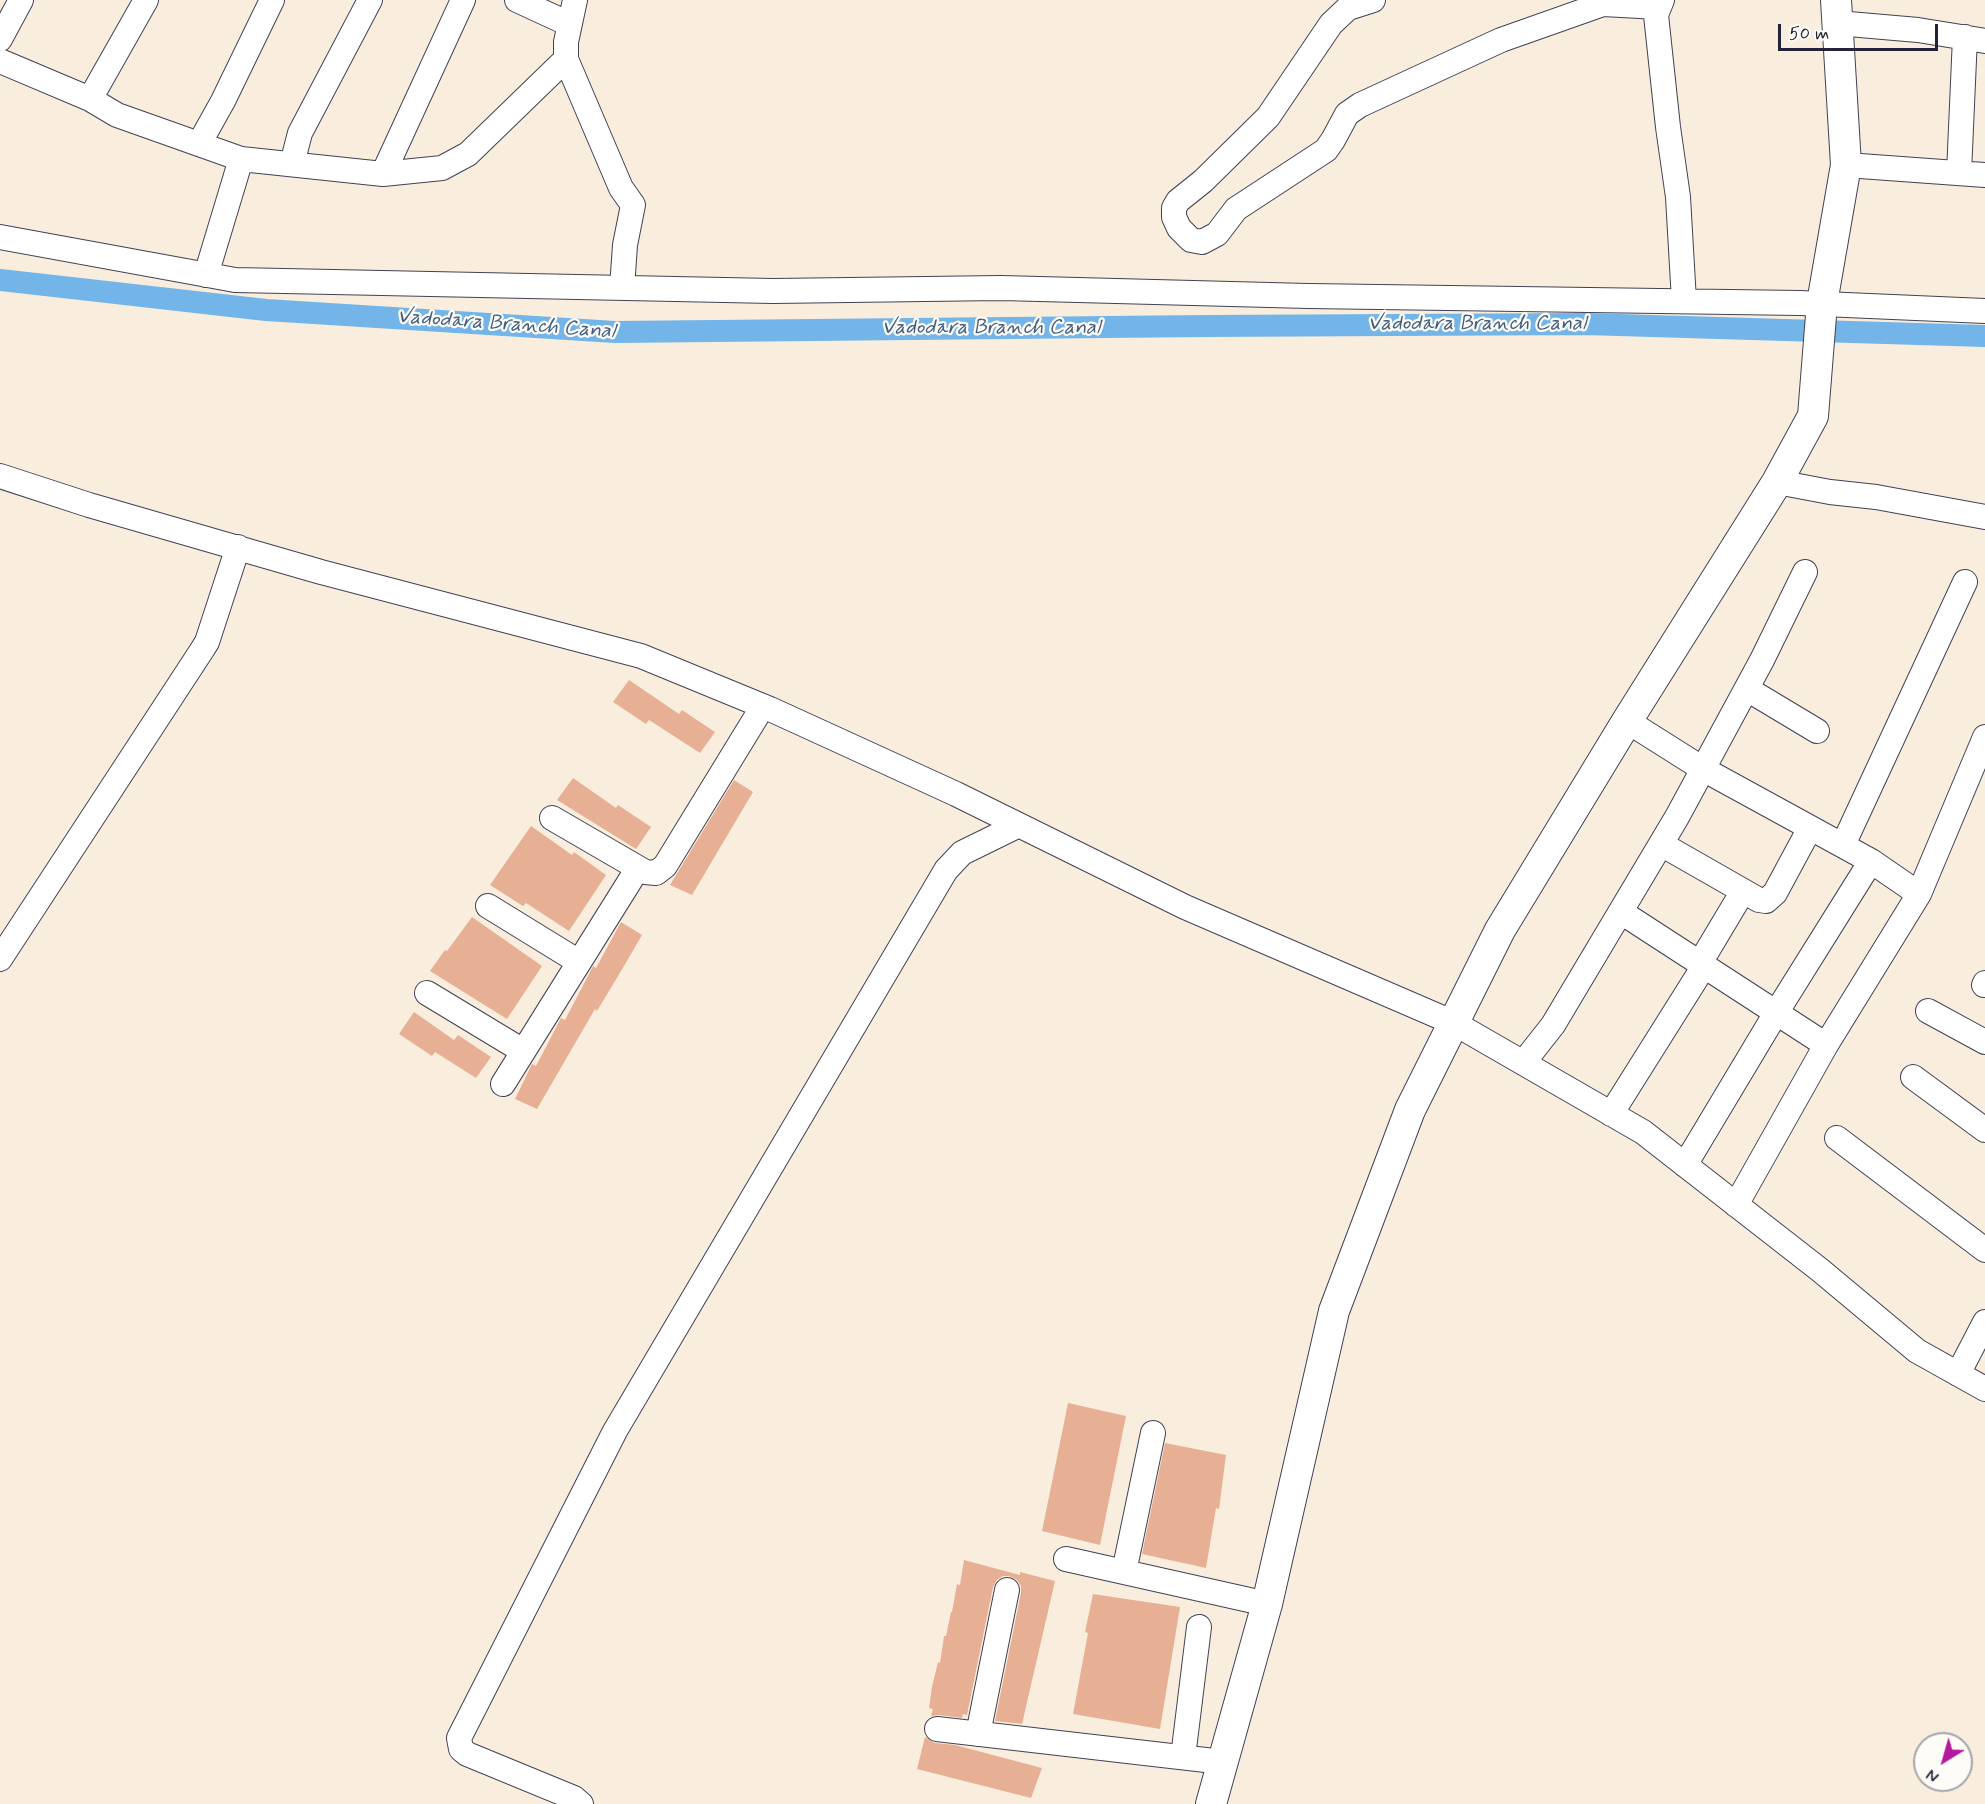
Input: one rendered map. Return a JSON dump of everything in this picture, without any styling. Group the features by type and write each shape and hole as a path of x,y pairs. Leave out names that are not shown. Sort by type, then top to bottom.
{"street":[{"path":"0,39 21,0"},
{"path":"90,99 146,0"},
{"path":"199,144 224,101 272,0"},
{"path":"292,164 300,133 370,0"},
{"path":"383,174 463,0"},
{"path":"517,0 569,24"},
{"path":"575,0 566,42 566,59 621,189 632,202 633,207 625,245 622,288"},
{"path":"1372,0 1348,8 1331,24 1268,117 1203,181 1178,201 1174,208 1174,217 1179,228 1191,240 1202,242 1217,234 1236,209 1326,150 1334,141 1347,114 1360,105 1501,40 1603,4 1660,4 1656,15 1677,197 1684,301"},
{"path":"1211,1804 1267,1604 1334,1311 1410,1110 1500,930 1627,721 1778,482 1813,416 1821,309 1846,165 1837,11 1918,30 1975,39 1959,173"},
{"path":"0,61 90,99 117,115 241,159 383,174 442,168 468,154 566,59"},
{"path":"206,275 241,159"},
{"path":"1846,165 1985,175"},
{"path":"0,237 235,280 773,291 1001,288 1320,296 1684,301 1821,309 1985,311"},
{"path":"0,477 321,572 641,656 763,706 945,789 1185,907 1454,1023 1643,1132 1820,1270 1917,1351 1985,1389"},
{"path":"1778,482 1830,492 1876,496 1985,517"},
{"path":"0,959 202,651 238,548"},
{"path":"1523,1064 1553,1025 1661,844 1747,688 1805,572"},
{"path":"1843,845 1965,582"},
{"path":"1747,688 1818,731"},
{"path":"552,818 645,872 657,873 665,866 763,706"},
{"path":"1627,721 1703,769 1871,861 1919,894"},
{"path":"1736,1205 1826,1045 1919,894 1985,737"},
{"path":"581,1804 573,1798 467,1754 461,1749 459,1738 615,1431 946,870 962,853 1019,825"},
{"path":"1661,844 1759,900 1766,901 1772,897 1810,828"},
{"path":"1685,1166 1776,1013 1871,861"},
{"path":"503,1084 638,868"},
{"path":"1611,1114 1702,965 1743,891"},
{"path":"488,906 579,962"},
{"path":"1621,912 1826,1045"},
{"path":"428,993 524,1052"},
{"path":"1928,1011 1985,1042"},
{"path":"1913,1077 1985,1130"},
{"path":"1837,1138 1985,1250"},
{"path":"1958,1374 1985,1322"},
{"path":"1124,1572 1153,1433"},
{"path":"1066,1559 1267,1604"},
{"path":"978,1734 1007,1590"},
{"path":"1183,1757 1199,1627"},
{"path":"937,1729 1223,1762"}],"building":[{"path":"629,680 679,714 682,710 715,732 700,753 649,720 646,724 613,702"},
{"path":"573,778 616,808 618,805 651,827 636,849 557,800"},
{"path":"734,780 753,792 692,895 670,885"},
{"path":"531,826 572,855 574,852 606,875 569,931 526,903 523,906 490,885"},
{"path":"472,917 542,966 507,1019 430,971"},
{"path":"621,922 642,935 624,966 597,1011 595,1009 537,1109 515,1099 532,1064 536,1066 561,1018 565,1020 593,966 596,968"},
{"path":"414,1012 454,1040 458,1035 491,1057 476,1078 435,1052 432,1056 399,1034"},
{"path":"1068,1403 1126,1416 1100,1545 1042,1531"},
{"path":"1165,1443 1226,1455 1219,1509 1216,1508 1206,1568 1142,1554"},
{"path":"964,1560 1020,1575 1020,1572 1055,1581 1022,1724 995,1721 1021,1593 1021,1586 1017,1580 1009,1576 1003,1576 997,1580 993,1587 967,1715 963,1714 962,1718 931,1716 933,1709 929,1708 932,1687 938,1662 940,1663 957,1584 960,1585"},
{"path":"1093,1594 1180,1607 1160,1729 1073,1714"},
{"path":"925,1737 935,1743 955,1745 1042,1768 1031,1798 917,1769"}],"waterway":[{"name":"Vadodara Branch Canal","path":"0,280 266,310 615,332 1585,324 1985,336"}]}
